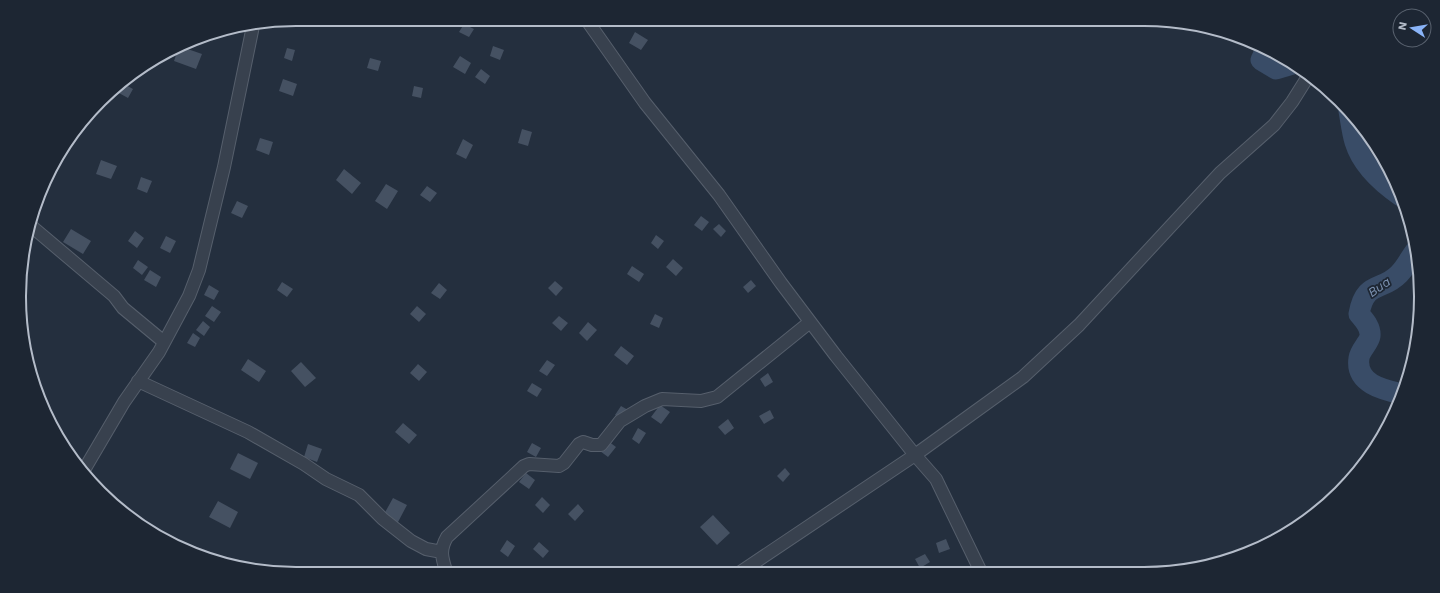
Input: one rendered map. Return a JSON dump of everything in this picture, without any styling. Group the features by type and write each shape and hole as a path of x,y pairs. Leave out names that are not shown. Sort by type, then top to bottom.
{"street":[{"path":"591,26 645,103 719,195 810,322 915,456 936,479 979,567"},
{"path":"86,466 124,402 164,342 189,296 199,270 224,167 252,30"},
{"path":"747,567 915,456 1023,377 1079,326 1220,173 1274,126 1306,80"},
{"path":"34,229 114,296 123,308 164,342"},
{"path":"445,567 442,546 447,537 524,466 529,464 559,466 564,464 578,444 583,442 592,445 601,445 620,422 645,406 662,399 701,401 717,397 810,322"},
{"path":"138,381 248,432 304,464 326,479 359,495 383,519 411,541 426,549 442,552"}],"building":[{"path":"463,26 468,26 474,29 469,37 459,32"},
{"path":"635,32 648,40 641,50 629,43"},
{"path":"493,46 504,50 500,60 490,56"},
{"path":"287,48 295,50 292,61 284,58"},
{"path":"188,49 202,54 196,69 174,61 176,54"},
{"path":"460,56 471,63 465,74 453,67"},
{"path":"370,58 381,61 378,71 367,68"},
{"path":"481,69 490,76 485,84 475,77"},
{"path":"283,79 297,84 293,96 279,91"},
{"path":"127,86 133,89 128,98 118,93"},
{"path":"414,86 423,88 421,98 412,96"},
{"path":"522,129 532,132 528,146 518,143"},
{"path":"260,138 273,142 269,155 256,150"},
{"path":"463,139 473,145 466,159 456,154"},
{"path":"101,160 117,166 111,179 96,174"},
{"path":"344,169 361,183 352,194 336,180"},
{"path":"141,177 152,181 147,193 137,189"},
{"path":"386,184 398,191 387,209 375,201"},
{"path":"427,186 437,193 430,202 420,195"},
{"path":"237,201 248,206 242,218 231,213"},
{"path":"701,216 709,222 702,231 694,225"},
{"path":"719,224 726,231 721,237 713,229"},
{"path":"71,229 91,241 83,254 63,242"},
{"path":"135,231 144,238 137,248 128,241"},
{"path":"656,235 664,241 658,249 651,243"},
{"path":"166,236 176,241 170,253 160,248"},
{"path":"673,259 683,268 676,276 666,267"},
{"path":"138,260 148,267 142,275 133,268"},
{"path":"632,266 644,274 639,282 627,274"},
{"path":"150,270 161,277 156,287 144,280"},
{"path":"751,280 756,286 748,293 743,287"},
{"path":"555,281 563,288 556,296 548,288"},
{"path":"282,282 293,289 287,297 277,290"},
{"path":"439,283 447,290 440,299 431,293"},
{"path":"209,285 219,291 214,300 204,295"},
{"path":"212,306 221,312 214,322 205,316"},
{"path":"417,306 426,314 419,322 410,314"},
{"path":"655,314 663,318 659,328 650,324"},
{"path":"559,316 568,323 561,331 552,323"},
{"path":"203,321 210,327 204,336 196,330"},
{"path":"588,322 597,330 587,341 579,333"},
{"path":"193,333 200,338 195,347 187,343"},
{"path":"621,346 634,356 627,365 614,355"},
{"path":"248,359 266,371 259,382 241,370"},
{"path":"547,360 555,365 547,376 539,371"},
{"path":"301,362 316,378 305,387 291,371"},
{"path":"418,364 427,372 419,381 410,373"},
{"path":"768,373 773,382 765,387 760,379"},
{"path":"532,383 542,389 537,397 527,391"},
{"path":"660,405 670,412 661,424 651,417"},
{"path":"621,406 628,410 622,420 615,415"},
{"path":"770,410 774,418 764,424 759,416"},
{"path":"728,419 734,428 725,435 718,427"},
{"path":"403,423 417,435 409,444 395,432"},
{"path":"638,428 646,433 639,444 632,439"},
{"path":"608,441 616,447 608,457 600,451"},
{"path":"532,443 541,448 536,457 527,452"},
{"path":"308,444 322,449 317,462 304,457"},
{"path":"238,453 258,463 250,479 230,469"},
{"path":"785,468 790,474 783,482 777,476"},
{"path":"526,473 535,480 529,489 519,482"},
{"path":"542,497 550,505 543,513 535,505"},
{"path":"393,498 407,505 397,524 383,516"},
{"path":"218,501 238,512 230,528 209,517"},
{"path":"578,504 584,511 575,521 568,514"},
{"path":"713,515 730,533 717,545 700,527"},
{"path":"946,539 950,549 939,553 936,543"},
{"path":"507,540 515,546 508,557 500,551"},
{"path":"539,542 549,551 543,558 533,549"},
{"path":"925,554 930,562 919,567 915,559"}],"waterway":[{"name":"Bua","path":"1264,54 1261,60 1276,69 1285,66"},
{"name":"Bua","path":"1351,123 1355,142 1362,158 1374,173 1391,188"},
{"name":"Bua","path":"1396,392 1379,388 1366,380 1362,374 1359,367 1359,358 1369,339 1370,333 1367,324 1359,314 1365,296 1370,291 1393,279 1399,274 1411,257"}]}
